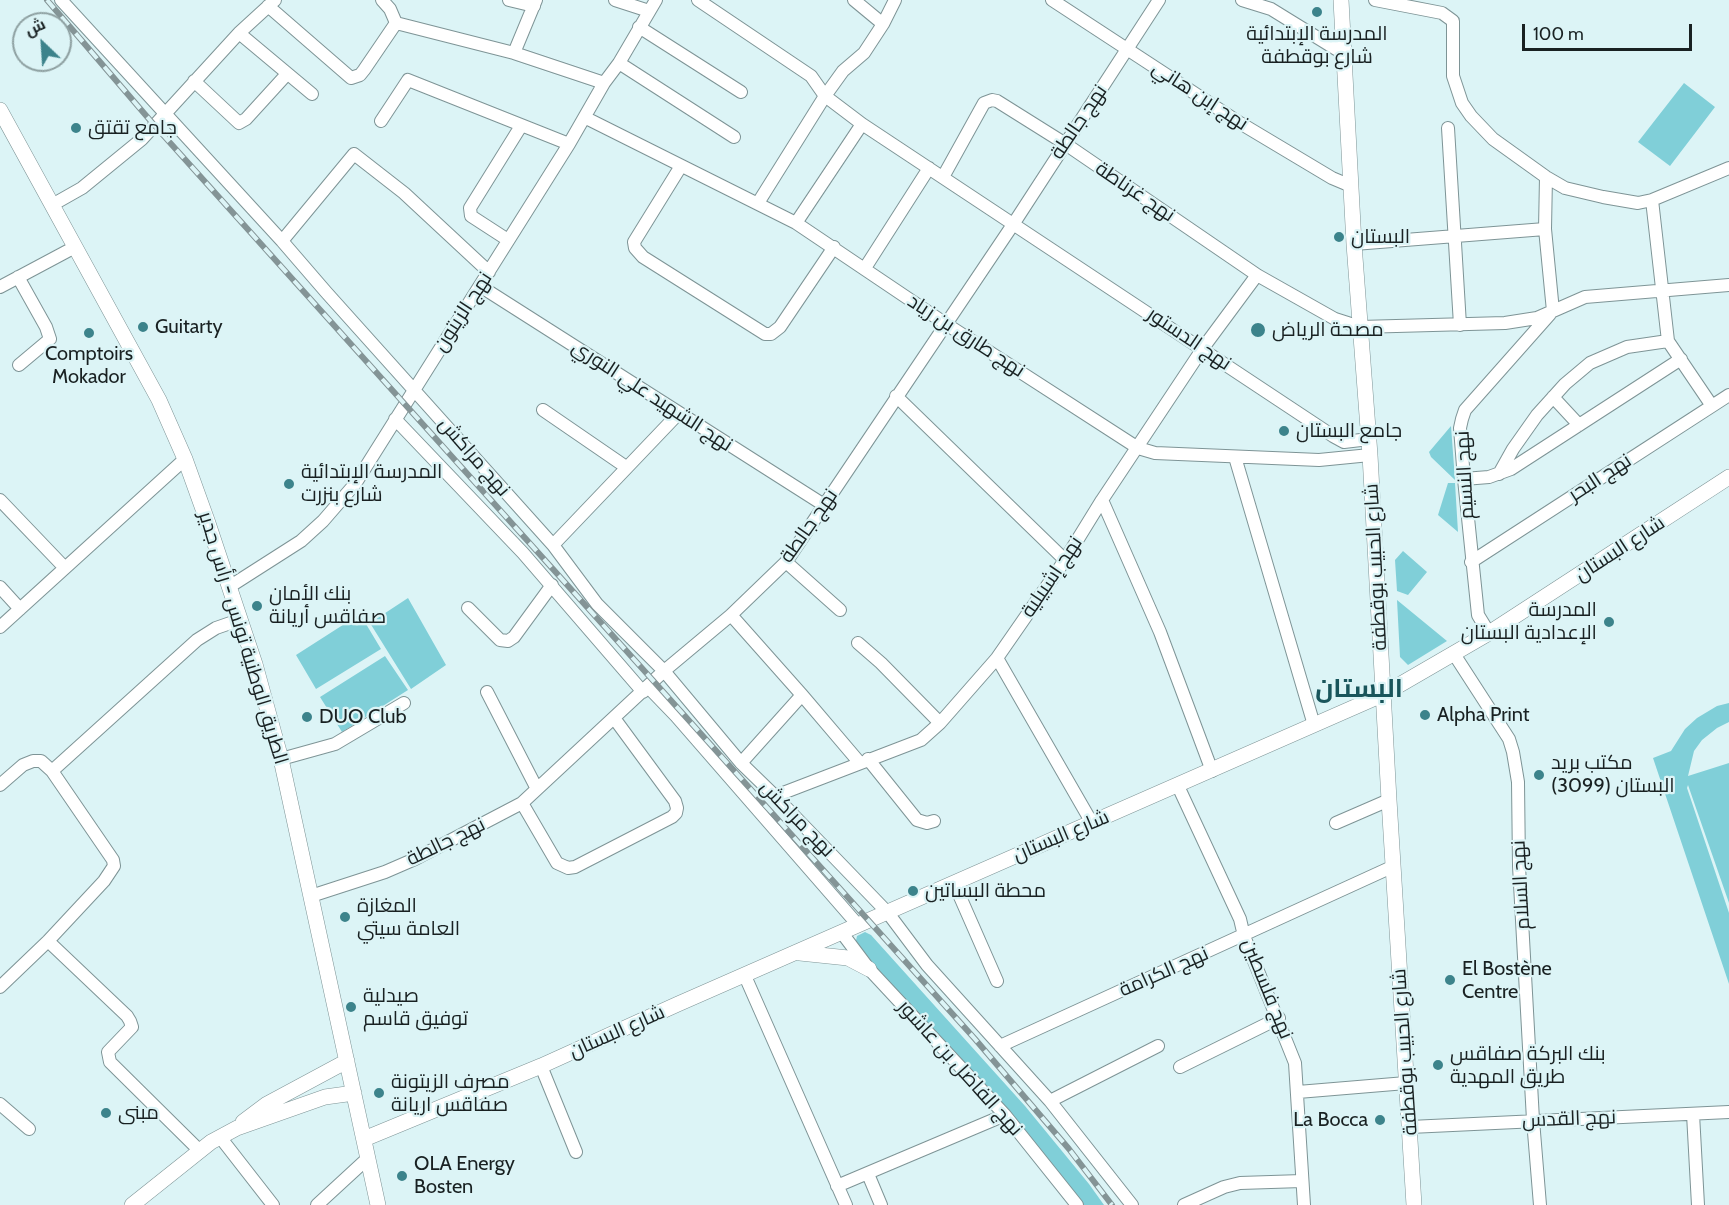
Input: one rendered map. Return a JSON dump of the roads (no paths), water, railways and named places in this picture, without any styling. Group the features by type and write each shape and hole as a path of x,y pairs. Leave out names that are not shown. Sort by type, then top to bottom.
{"main road":[{"name":"شارع الحبيب بوقطفة","path":"1341,0 1354,244 1370,447 1382,695 1414,1205"},
{"name":"الطريق الوطنية تونس - رأس جدير","path":"0,110 159,400 185,459 229,586 255,664 281,759 378,1205"},
{"name":"شارع البستان","path":"364,1139 541,1066 1382,695 1489,633 1729,477"},
{"path":"797,953 849,958 869,969"},
{"path":"237,1128 267,1104 346,1061"},
{"path":"132,1205 200,1151 237,1128 325,1097 354,1093"}],"street":[{"name":"نهج مراكش","path":"61,0 282,241 553,545 597,604 664,671 741,763 776,796 888,913 927,965 1050,1101 1132,1205"},
{"path":"382,0 390,9 396,23"},
{"path":"510,0 535,3 514,53"},
{"path":"615,0 652,5"},
{"name":"نهج الدستور","path":"698,0 811,76 825,96 862,124 1344,442 1370,447"},
{"path":"854,0 884,24"},
{"path":"758,203 825,96 843,71 864,53 884,24 895,0"},
{"name":"نهج إبن هاني","path":"1052,0 1251,129 1332,178 1351,186"},
{"name":"نهج جالطة","path":"311,896 385,872 415,859 522,803 664,671 731,615 786,562 1014,223 1159,0"},
{"path":"1242,0 1272,9 1344,54"},
{"path":"1375,0 1442,13 1453,21 1453,76 1462,103 1481,128 1493,139 1565,188 1638,203 1652,200 1729,168"},
{"path":"52,205 82,188 142,139 238,33 271,3 351,78 360,75 396,23"},
{"name":"نهج الزيتون","path":"229,586 301,541 355,484 413,388 586,118 604,83 619,63 652,5"},
{"path":"396,23 514,53 604,83"},
{"path":"639,27 741,92"},
{"path":"238,33 312,94"},
{"path":"619,63 734,137"},
{"path":"194,81 239,123 286,74"},
{"path":"381,121 408,80 569,144"},
{"name":"نهج غرناطة","path":"943,177 984,103 988,100 997,101 1064,143 1257,275 1335,319 1360,327"},
{"name":"نهج طارق بن زياد","path":"586,118 796,224 1138,448 1155,453 1318,459 1370,447"},
{"path":"796,224 862,124"},
{"path":"508,240 471,216 470,208 521,126"},
{"path":"1448,128 1460,325"},
{"path":"282,241 354,154 405,193 489,272"},
{"path":"681,166 634,242 634,248 765,334 771,334 780,327 834,248"},
{"path":"865,268 929,168"},
{"path":"1546,177 1545,229 1553,311"},
{"path":"1652,200 1668,341 1712,406"},
{"path":"1354,244 1545,229"},
{"path":"0,287 75,247"},
{"name":"نهج إشبيلية","path":"776,796 921,740 940,723 997,658 1065,560 1203,348 1257,275"},
{"path":"18,277 46,327 50,339 19,365"},
{"path":"1360,327 1505,323 1537,318 1585,297 1729,285"},
{"name":"نهج الشهيد علي النوري","path":"480,286 824,506"},
{"name":"نهج النسيم","path":"1489,633 1478,615 1471,562 1460,428 1465,410 1553,311"},
{"path":"1505,323 1519,333 1518,350"},
{"path":"1500,474 1513,449 1537,415 1590,363 1627,347 1668,341"},
{"path":"1464,479 1500,474 1511,469 1681,359"},
{"name":"نهج البحر","path":"1471,562 1729,395"},
{"path":"896,396 1065,560"},
{"path":"1552,398 1579,425"},
{"path":"543,410 626,467"},
{"path":"553,545 679,413"},
{"path":"395,419 523,553 858,925"},
{"path":"1235,457 1314,725"},
{"path":"0,627 185,459"},
{"path":"0,500 65,568"},
{"path":"1102,500 1160,632 1212,771"},
{"path":"786,562 840,610"},
{"path":"468,608 500,640 508,641 514,637 552,585"},
{"path":"0,587 20,609"},
{"path":"731,615 917,820 927,824 934,821"},
{"path":"52,771 197,640 216,628 240,620"},
{"path":"858,643 940,723"},
{"name":"نهج السلام","path":"1454,654 1509,740 1514,752 1518,782 1519,866 1540,1205"},
{"path":"997,658 1092,823"},
{"path":"487,692 537,789"},
{"path":"741,763 802,695"},
{"path":"281,759 335,744 404,703"},
{"path":"522,803 557,863 568,867 575,867 672,818 677,808 671,795 614,718"},
{"path":"0,785 23,765 41,760 52,771 113,860 114,866 104,881 48,941 0,987"},
{"name":"نهج فلسطين","path":"1178,786 1240,919 1244,936 1279,1018 1295,1063 1304,1205"},
{"path":"1336,824 1389,800"},
{"name":"نهج الكرامة","path":"1000,1046 1394,866"},
{"path":"954,883 997,981"},
{"name":"نهج الفاضل بن عاشور","path":"842,933 869,969 1005,1115 1077,1205"},
{"path":"48,941 130,1021 132,1027 108,1052 110,1062 200,1151"},
{"path":"745,976 846,1205"},
{"path":"1180,1067 1279,1018"},
{"path":"1050,1101 1158,1046"},
{"path":"541,1066 576,1152"},
{"path":"1298,1092 1406,1083"},
{"path":"0,1104 29,1129"},
{"name":"نهج القدس","path":"1410,1127 1729,1112"},
{"path":"1693,1114 1698,1205"},
{"path":"837,1186 1005,1115"},
{"path":"220,1137 273,1205"},
{"path":"317,1205 368,1158"},
{"path":"868,1174 881,1205"},
{"path":"1184,1205 1224,1187 1240,1183 1302,1181"}],"railway":[{"path":"47,0 155,126 975,1039 1069,1149 1112,1205"}],"place":[{"name":"المدرسة الإبتدائية شارع بوقطفة","path":"1317,12"},
{"name":"جامع تقتق","path":"76,128"},
{"name":"البستان","path":"1339,237"},
{"name":"Guitarty","path":"143,327"},
{"name":"مصحة الرياض","path":"1258,330"},
{"name":"Comptoirs Mokador","path":"89,333"},
{"name":"جامع البستان","path":"1284,431"},
{"name":"المدرسة الإبتدائية شارع بنزرت","path":"289,484"},
{"name":"بنك الأمان صفاقس أريانة","path":"257,606"},
{"name":"المدرسة الإعدادية البستان","path":"1609,622"},
{"name":"Alpha Print","path":"1425,715"},
{"name":"DUO Club","path":"307,717"},
{"name":"مكتب بريد البستان (3099)","path":"1539,775"},
{"name":"محطة البساتين","path":"913,891"},
{"name":"المغازة العامة سيتي","path":"345,917"},
{"name":"El Bostène Centre","path":"1450,980"},
{"name":"صيدلية توفيق قاسم","path":"351,1007"},
{"name":"بنك البركة صفاقس طريق المهدية","path":"1438,1065"},
{"name":"مصرف الزيتونة صفاقس اريانة","path":"379,1093"},
{"name":"مبنى","path":"106,1113"},
{"name":"La Bocca","path":"1380,1120"},
{"name":"OLA Energy Bosten","path":"402,1176"}],"district":[{"name":"البستان","path":"1359,689"}]}
